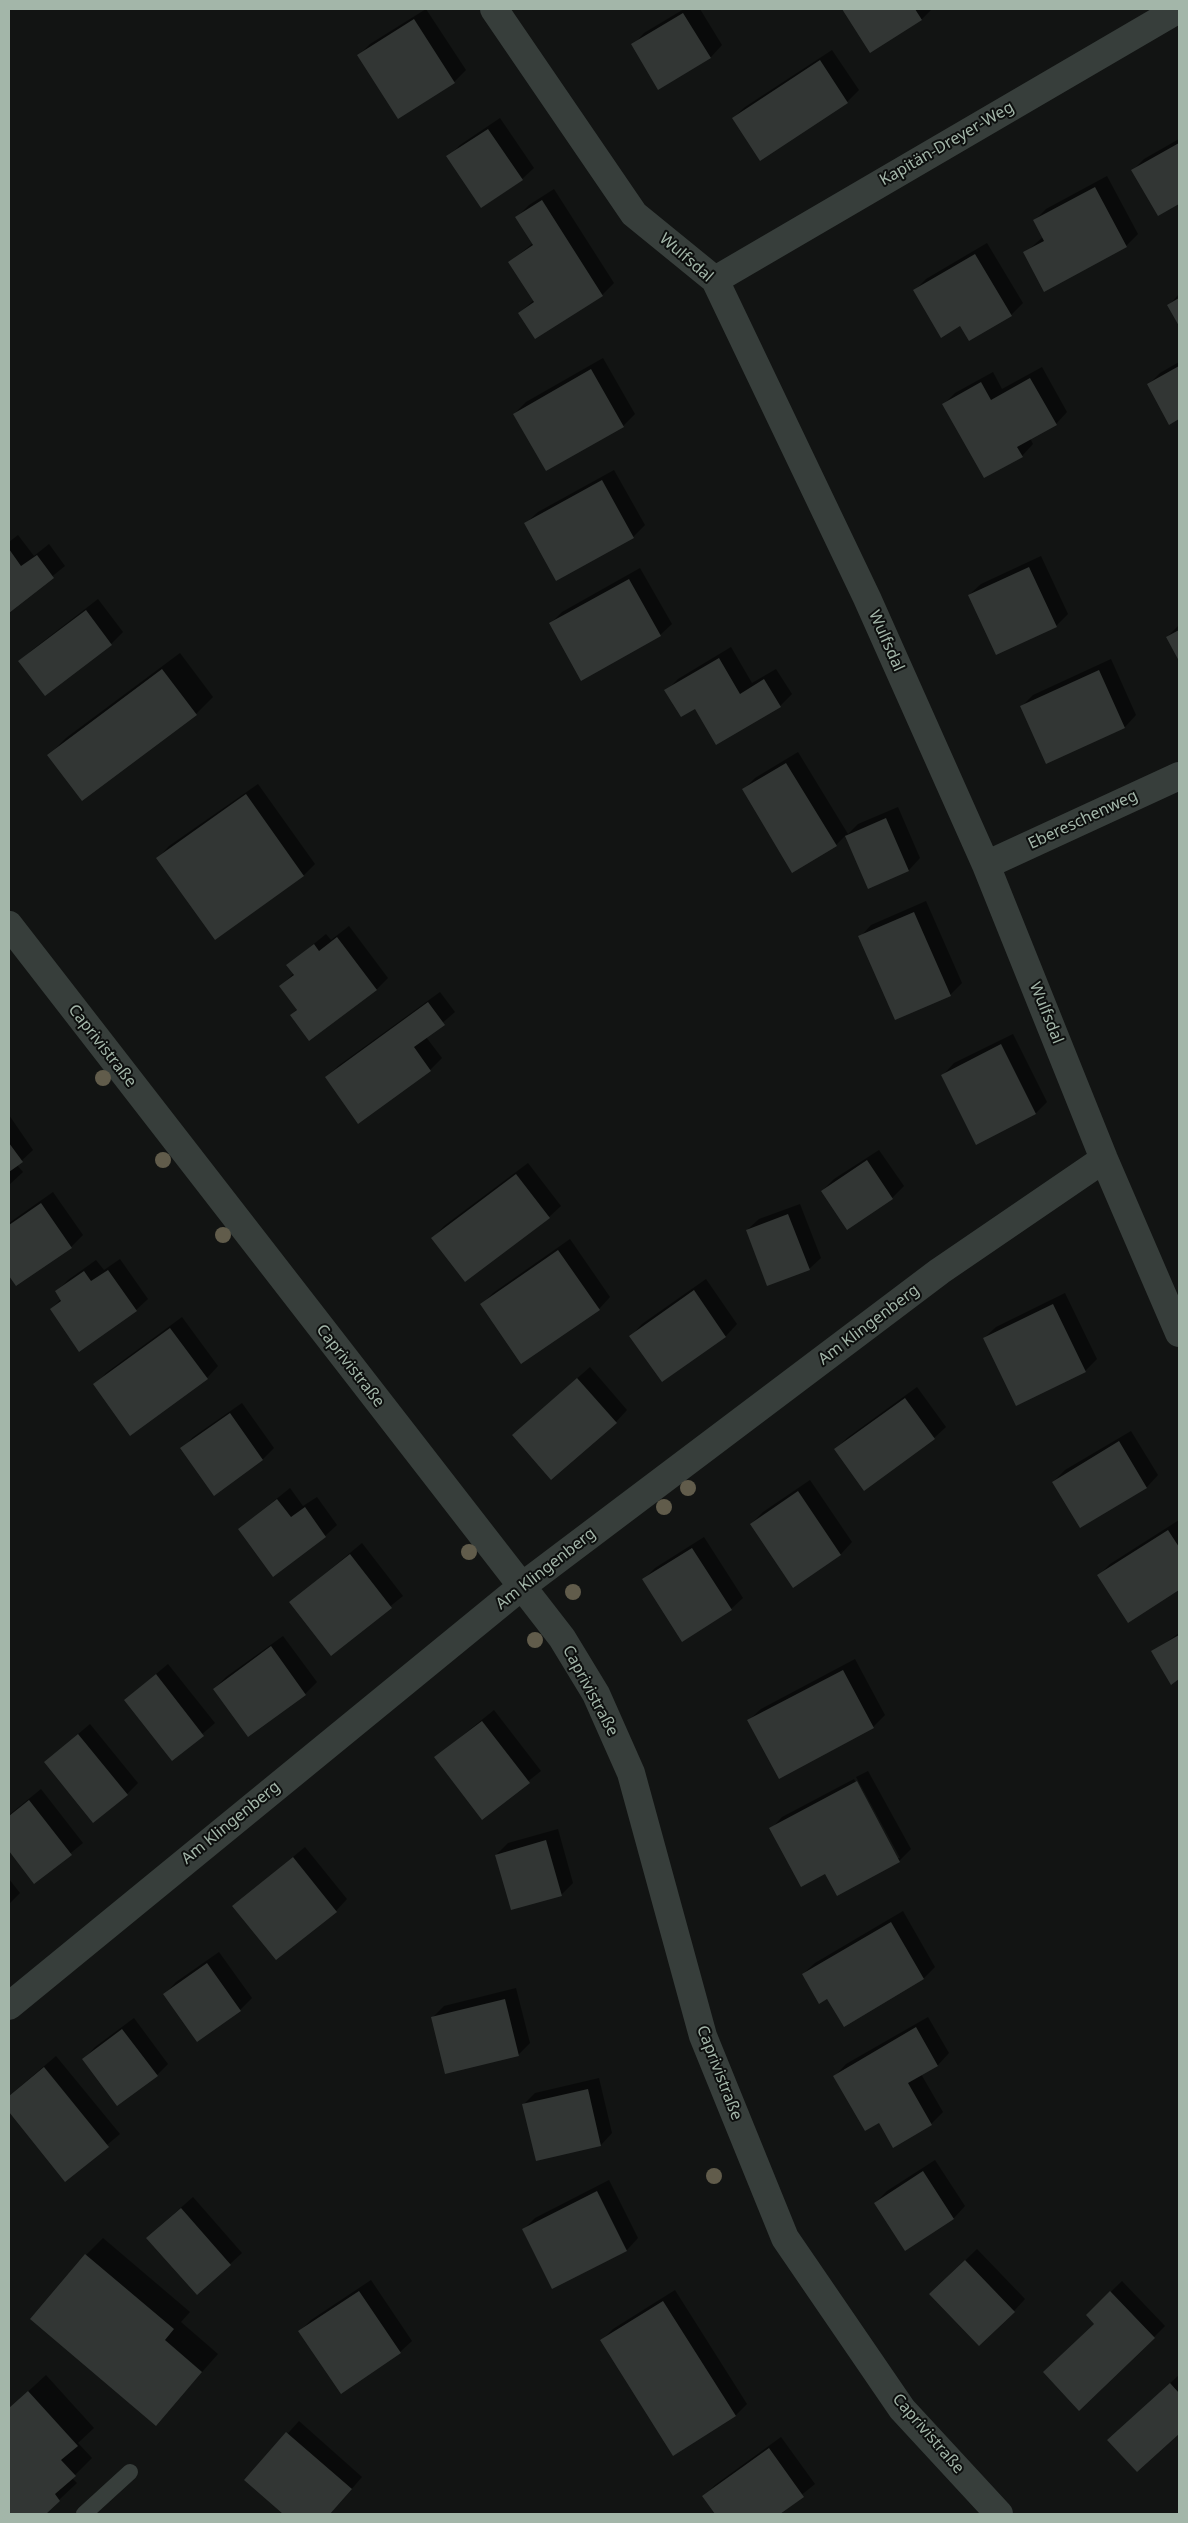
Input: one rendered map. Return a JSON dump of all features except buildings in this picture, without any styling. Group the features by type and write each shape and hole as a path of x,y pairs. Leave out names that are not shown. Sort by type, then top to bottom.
{"street":[{"name":"Wulfsdal","path":"494,9 634,214 715,280 867,598 986,865 1104,1159 1179,1333"},
{"name":"Kapitän-Dreyer-Weg","path":"715,280 1179,9"},
{"name":"Ebereschenweg","path":"986,865 1179,776"},
{"name":"Caprivistraße","path":"9,925 562,1638 596,1694 631,1773 703,2036 785,2238 902,2409 999,2514"},
{"name":"Am Klingenberg","path":"9,2006 521,1587 940,1271 1104,1159"}],"lane":[{"path":"84,2514 130,2472"}]}
